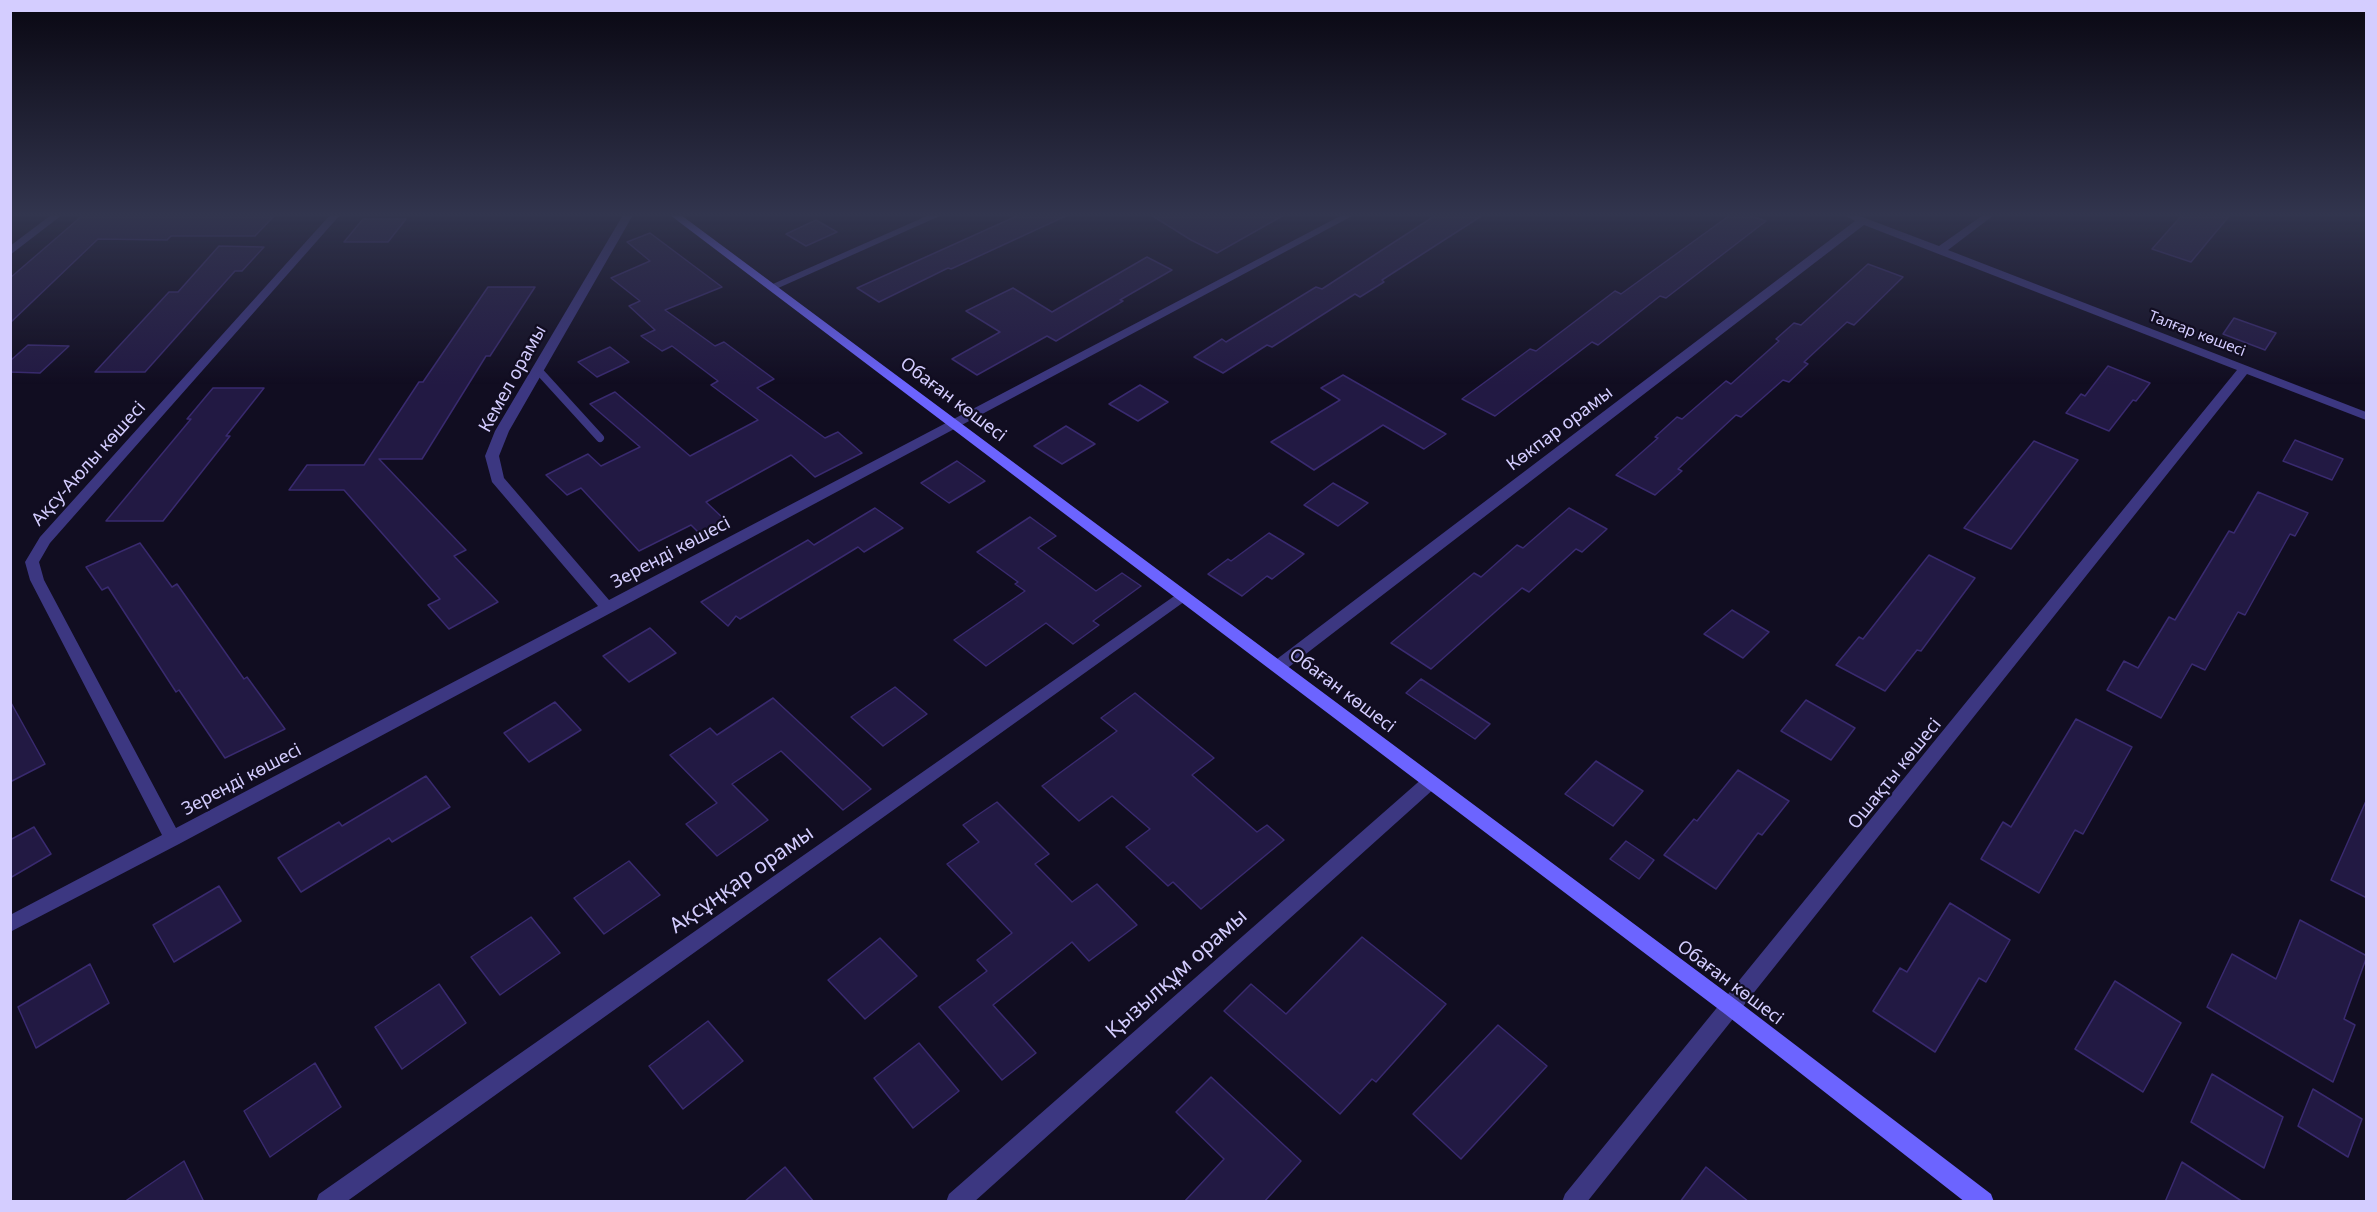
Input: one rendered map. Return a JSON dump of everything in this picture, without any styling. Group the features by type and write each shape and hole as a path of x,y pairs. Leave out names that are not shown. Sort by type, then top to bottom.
{"street":[{"name":"Ақсу-Аюлы көшесі","path":"173,839 37,580 32,562 45,540 284,272"},
{"name":"Кемел орамы","path":"595,272 502,431 492,456 497,479 608,608"},
{"name":"Обаған көшесі","path":"751,272 1732,1008 1983,1202"},
{"path":"772,287 807,272"},
{"name":"Зеренді көшесі","path":"10,924 1241,272"},
{"name":"Көкпар орамы","path":"1279,666 1795,272"},
{"name":"Талғар көшесі","path":"1995,272 2367,416"},
{"name":"Ошақты көшесі","path":"1573,1202 1732,1008 2245,369"},
{"name":"Ақсұңқар орамы","path":"327,1202 1183,595"},
{"name":"Қызылқұм орамы","path":"957,1202 1430,782"}],"lane":[{"path":"538,370 600,438"}],"building":[{"path":"17,272 64,272 10,323 10,278"},
{"path":"196,272 235,272 145,372 95,372 169,292 178,292"},
{"path":"626,272 701,272 722,287 665,310 715,346 724,342 774,379 757,388 825,438 838,432 862,453 815,477 791,455 706,502 726,521 700,534 691,525 639,551 581,488 567,495 546,475 588,454 601,466 640,447 590,404 615,392 690,456 758,420 711,385 718,381 672,346 662,351 641,336 655,330 629,306 640,301 611,278"},
{"path":"893,272 941,272 879,302 857,288"},
{"path":"1122,272 1169,272 1056,341 1047,336 977,375 952,359 1000,332 966,311 1013,288 1052,312"},
{"path":"1349,272 1395,272 1382,280 1384,282 1360,297 1355,294 1272,347 1267,345 1223,373 1194,357 1222,339 1226,342 1316,287 1322,289"},
{"path":"1652,272 1700,272 1666,298 1660,296 1598,345 1592,342 1495,416 1462,399 1530,349 1536,351 1615,291 1621,294"},
{"path":"1860,272 1888,272 1903,277 1854,325 1847,322 1804,362 1808,364 1789,382 1783,380 1741,417 1736,415 1678,469 1682,471 1655,495 1616,475 1658,438 1655,437 1677,417 1682,419 1726,381 1731,384 1779,341 1776,339 1794,323 1801,325"},
{"path":"488,287 535,287 490,356 486,356 422,459 379,459 466,550 454,556 498,602 449,629 428,605 440,599 344,490 289,490 307,465 364,465 419,382 423,382"},
{"path":"2234,318 2276,333 2265,350 2223,334"},
{"path":"28,345 69,346 40,373 10,372 10,361"},
{"path":"610,347 629,362 597,377 578,362"},
{"path":"2108,366 2150,383 2136,401 2133,400 2109,431 2066,413 2081,394 2085,396"},
{"path":"1343,375 1446,434 1424,449 1383,425 1314,470 1271,442 1340,400 1321,388"},
{"path":"1140,385 1168,402 1138,421 1109,404"},
{"path":"213,388 264,388 226,436 230,436 163,521 106,521 191,419 187,419"},
{"path":"1066,426 1095,444 1062,464 1034,446"},
{"path":"2295,440 2343,459 2332,480 2283,461"},
{"path":"2034,441 2078,460 2011,549 1964,528"},
{"path":"957,461 985,481 949,503 921,483"},
{"path":"1333,483 1368,503 1338,526 1304,505"},
{"path":"2258,492 2308,513 2295,536 2290,534 2245,615 2238,612 2205,670 2192,664 2161,718 2107,690 2124,661 2138,668 2169,617 2175,620 2229,531 2234,533"},
{"path":"875,508 903,528 864,552 858,547 740,619 736,616 728,626 701,602 808,540 814,545"},
{"path":"1569,508 1607,529 1582,552 1576,549 1529,592 1522,588 1431,669 1391,643 1474,573 1481,577 1517,545 1523,548"},
{"path":"1030,517 1056,536 1038,548 1096,591 1122,573 1141,586 1093,621 1099,625 1073,644 1046,623 986,666 954,640 1025,591 1015,584 1018,582 977,552"},
{"path":"1269,533 1304,554 1272,579 1267,576 1242,596 1208,574 1228,559 1231,561"},
{"path":"140,543 172,587 177,584 244,679 247,677 285,729 225,758 179,690 176,692 108,587 102,590 86,567"},
{"path":"1929,555 1975,578 1921,651 1917,650 1885,691 1836,665 1859,637 1863,639"},
{"path":"1732,610 1769,632 1743,658 1704,634"},
{"path":"650,628 676,653 629,682 603,656"},
{"path":"1421,679 1490,724 1475,739 1406,693"},
{"path":"895,687 927,714 883,746 851,717"},
{"path":"1135,693 1214,758 1192,775 1257,832 1267,825 1284,840 1201,909 1173,882 1168,886 1126,847 1150,829 1112,796 1079,821 1042,786 1117,731 1101,718"},
{"path":"773,698 871,789 843,810 781,751 732,784 768,820 717,856 686,824 717,803 670,755 710,728 717,735"},
{"path":"1806,700 1855,728 1831,760 1781,731"},
{"path":"10,701 45,764 10,782"},
{"path":"555,702 581,730 529,762 504,733"},
{"path":"2076,719 2132,747 2083,834 2075,830 2039,893 1981,859 2003,822 2011,827"},
{"path":"1596,761 1643,791 1613,826 1565,794"},
{"path":"1738,770 1789,801 1762,835 1758,833 1716,889 1664,855 1694,819 1697,821"},
{"path":"426,776 450,807 392,842 389,838 301,892 278,858 339,822 342,826"},
{"path":"2367,801 2367,898 2331,880"},
{"path":"997,802 1049,854 1035,864 1072,902 1097,884 1137,925 1089,961 1072,942 993,1005 1036,1053 1002,1080 939,1007 987,971 977,960 1012,933 947,864 979,842 963,825"},
{"path":"34,827 51,854 10,878 10,840"},
{"path":"1626,841 1654,860 1639,879 1610,859"},
{"path":"629,861 660,895 604,934 574,898"},
{"path":"219,886 241,921 174,962 153,925"},
{"path":"1950,903 2010,940 1986,982 1979,978 1935,1052 1873,1011 1900,968 1907,972"},
{"path":"531,917 560,953 500,995 471,957"},
{"path":"2300,920 2367,956 2344,1019 2355,1025 2333,1082 2207,1007 2232,954 2276,979"},
{"path":"1362,937 1446,1004 1376,1082 1372,1079 1340,1114 1224,1011 1251,984 1286,1014"},
{"path":"880,938 917,976 865,1019 828,980"},
{"path":"90,964 109,1003 36,1048 18,1007"},
{"path":"2115,981 2181,1023 2143,1092 2075,1049"},
{"path":"439,984 466,1023 402,1069 375,1027"},
{"path":"708,1021 743,1061 683,1109 649,1066"},
{"path":"1498,1025 1547,1066 1461,1159 1413,1114"},
{"path":"919,1043 959,1091 913,1128 874,1078"},
{"path":"315,1063 341,1107 270,1157 244,1111"},
{"path":"2212,1074 2283,1117 2264,1168 2191,1122"},
{"path":"1211,1077 1301,1161 1264,1202 1184,1202 1224,1159 1176,1112"},
{"path":"2313,1089 2362,1119 2348,1157 2298,1126"},
{"path":"184,1161 204,1202 124,1202"},
{"path":"2182,1162 2243,1202 2165,1202"},
{"path":"785,1167 814,1202 744,1202"},
{"path":"1706,1167 1749,1202 1680,1202"}]}
